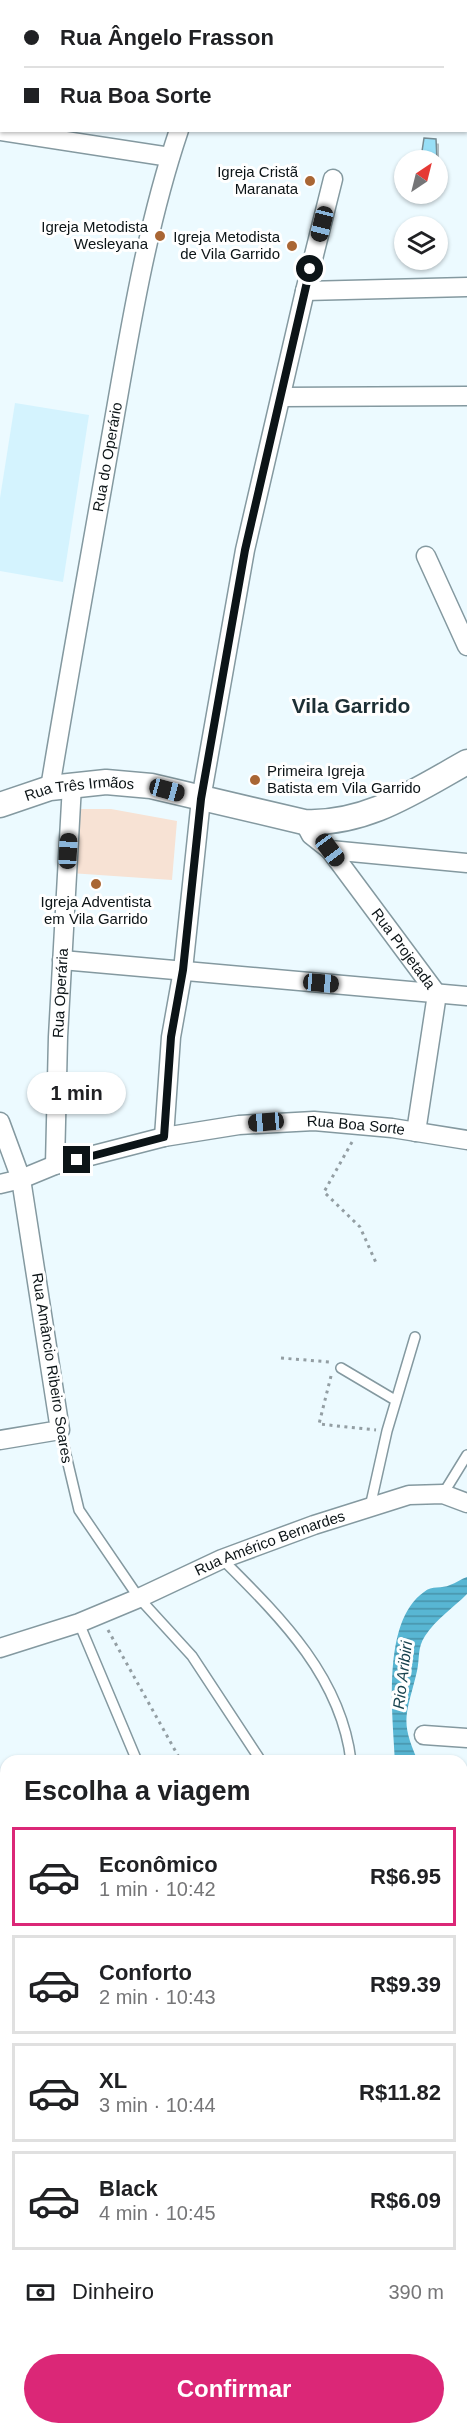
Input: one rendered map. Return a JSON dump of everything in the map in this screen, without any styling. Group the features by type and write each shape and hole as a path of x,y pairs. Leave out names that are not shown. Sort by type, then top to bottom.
{"street":[{"path":"6,132 170,158"},
{"name":"Rua do Operário","path":"61,786 75,632 133,307 178,132"},
{"path":"164,1137 171,1037 183,970 201,799 245,550 333,179"},
{"path":"305,291 467,287"},
{"path":"280,397 467,396"},
{"path":"426,556 467,646"},
{"name":"Rua Três Irmãos","path":"0,805 61,786 106,782 151,786 304,822 323,823 362,816 398,801 467,762"},
{"name":"Rua Operária","path":"55,1165 62,960 61,786"},
{"name":"Rua Projetada","path":"304,822 311,835 330,850 437,994 416,1132"},
{"path":"330,850 467,863"},
{"path":"62,960 467,996"},
{"name":"Rua Boa Sorte","path":"0,1184 21,1179 55,1165 164,1137 266,1122 314,1121 361,1125 467,1140"},
{"name":"Rua Amâncio Ribeiro Soares","path":"0,1122 21,1179 60,1430"},
{"path":"0,1440 60,1430"},
{"name":"Rua Américo Bernardes","path":"0,1648 100,1615 222,1558 314,1525 409,1495 443,1494 467,1503"},
{"path":"424,1735 467,1738"}],"lane":[{"path":"369,1509 395,1400 415,1337"},
{"path":"338,1365 395,1400"},
{"name":"Rua Amâncio Ribeiro Soares","path":"60,1430 79,1510 139,1598 192,1656 257,1755"},
{"path":"443,1494 467,1455"},
{"path":"222,1558 305,1648 332,1694 348,1737 350,1755"},
{"path":"79,1623 134,1755"}],"path":[{"path":"361,1125 324,1192 360,1227 377,1265"},
{"path":"281,1358 338,1365"},
{"path":"332,1372 319,1424 387,1431"},
{"path":"100,1615 178,1755"}],"shaded area":[{"path":"15,403 89,415 63,582 0,571 0,498"},
{"path":"74,809 111,809 177,821 172,880 70,873"}],"water":[{"name":"Rio Aribiri","path":"467,1577 467,1594 434,1624 421,1645 407,1716 408,1735 415,1755 395,1755 393,1670 395,1647 401,1625 410,1606 424,1592 447,1586"}],"building":[{"path":"424,138 436,139 437,150 422,150"}],"place":[{"name":"Igreja Cristã Maranata","path":"310,181"},
{"name":"Igreja Metodista Wesleyana","path":"160,236"},
{"name":"Igreja Metodista de Vila Garrido","path":"292,246"},
{"name":"Primeira Igreja Batista em Vila Garrido","path":"255,780"},
{"name":"Igreja Adventista em Vila Garrido","path":"96,884"}],"district":[{"name":"Vila Garrido","path":"351,706"}],"route":[{"path":"77,1160 164,1137 171,1037 183,970 201,799 245,550 310,269"}]}
